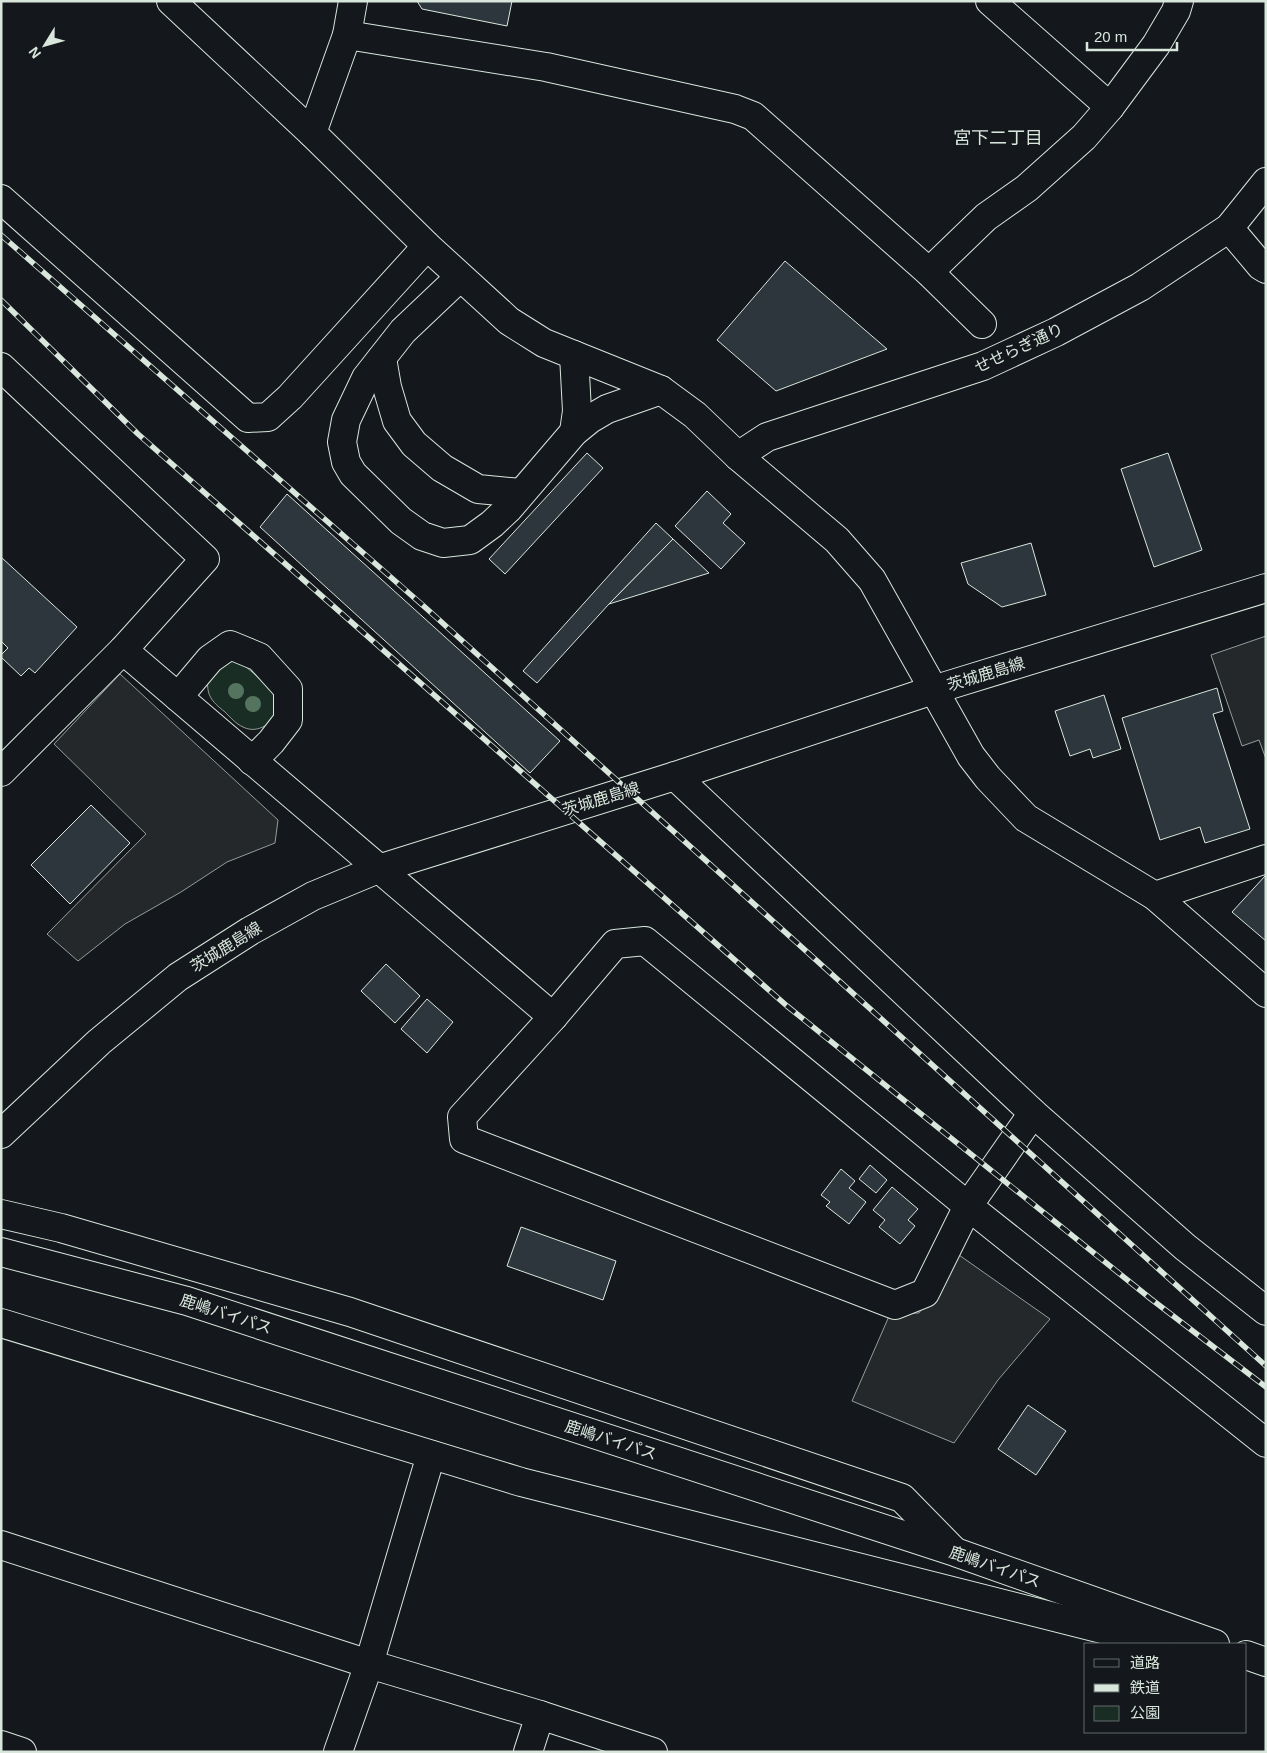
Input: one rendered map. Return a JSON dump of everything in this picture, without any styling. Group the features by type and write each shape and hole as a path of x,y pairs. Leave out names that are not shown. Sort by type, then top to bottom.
{"main road":[{"path":"171,1 312,132 427,246 510,321 544,343 660,390 695,415 738,456 837,540 872,580 971,756 988,778 1026,818 1155,896 1266,993"},
{"path":"312,132 347,35 353,1"},
{"path":"990,1 1110,107"},
{"path":"929,272 986,216 1028,188 1084,137 1110,107 1156,46 1176,11 1179,1"},
{"path":"347,35 546,68 735,109 753,116 929,272 982,324"},
{"name":"せせらぎ通り","path":"738,456 767,437 991,363 1056,332 1140,287 1229,228 1266,182"},
{"path":"1,199 248,418 268,417 290,397 427,246"},
{"path":"1229,228 1261,266 1266,269"},
{"path":"460,277 403,331 366,378 346,420 342,442 346,462 353,474 422,536 443,543 470,540 492,524 509,508 574,432 590,419 607,409 660,390"},
{"path":"574,354 577,411 574,432"},
{"path":"382,358 386,387 397,421 414,444 442,468 478,489 521,493"},
{"path":"1,772 122,650 205,559 6,381"},
{"name":"茨城鹿島線","path":"1,1134 99,1042 178,977 250,931 313,896 378,869 675,776 933,690 1266,588"},
{"path":"178,697 210,659 230,645 259,657 288,689 288,720 271,742 252,761"},
{"path":"122,650 553,1017"},
{"path":"675,776 1033,1113 1185,1247 1266,1311"},
{"path":"1155,896 1266,858"},
{"path":"1033,1113 968,1206 925,1293 895,1305 464,1139 462,1117 553,1017 615,944 645,941 968,1206 1266,1443"},
{"path":"1,1214 62,1228 350,1312 902,1498 954,1552"},
{"name":"鹿嶋バイパス","path":"1,1252 187,1301 954,1552 1212,1643"},
{"path":"2,1324 521,1482 1157,1643"},
{"path":"338,1752 368,1664 430,1455"},
{"path":"1,1545 368,1664 540,1715 653,1752"},
{"path":"1247,1655 1266,1662"},
{"path":"1247,1666 1266,1671"},
{"path":"528,1752 540,1715"},
{"path":"1,1745 22,1752"}],"green space":[{"path":"227,660 238,662 248,669 274,695 277,707 276,713 268,724 256,729 240,726 211,697 208,689 208,677"}],"shaded area":[{"path":"1266,636 1266,759 1259,740 1242,746 1211,655"},
{"path":"120,674 278,820 275,843 227,862 181,892 125,924 78,961 47,934 146,834 54,744"},
{"path":"959,1255 1050,1319 998,1380 954,1443 852,1401 890,1314 919,1313"}],"building":[{"path":"417,1 512,1 507,26 422,9"},
{"path":"785,261 887,349 776,391 717,340"},
{"path":"587,453 603,468 505,574 489,559"},
{"path":"1168,453 1202,550 1154,567 1121,469"},
{"path":"707,491 731,514 723,523 745,543 721,569 675,526"},
{"path":"287,494 560,741 530,773 260,527"},
{"path":"656,523 673,539 609,604 537,683 523,671"},
{"path":"673,539 709,573 609,604"},
{"path":"1031,543 1046,595 1002,607 968,584 961,563"},
{"path":"1,557 77,627 35,673 29,668 21,676 1,657 8,648 1,641"},
{"path":"1217,688 1223,711 1213,714 1250,829 1205,843 1200,827 1160,840 1122,718"},
{"path":"1104,695 1121,749 1093,758 1090,749 1070,756 1055,711"},
{"path":"91,805 130,843 70,904 31,865"},
{"path":"1266,876 1266,941 1232,912"},
{"path":"386,964 420,996 395,1023 361,991"},
{"path":"427,999 453,1022 427,1053 401,1029"},
{"path":"870,1165 887,1180 876,1193 859,1179"},
{"path":"841,1169 855,1181 849,1188 866,1202 849,1224 826,1206 830,1202 821,1195"},
{"path":"892,1187 918,1209 908,1220 915,1226 900,1244 879,1227 885,1220 873,1210"},
{"path":"521,1227 616,1261 603,1300 507,1266"},
{"path":"1028,1405 1066,1431 1036,1475 998,1449"}],"railway":[{"path":"1,235 427,609 1266,1366"},
{"path":"1,300 138,434 787,1006 1151,1299 1266,1387"}],"district":[{"name":"宮下二丁目","path":"998,138"}]}
